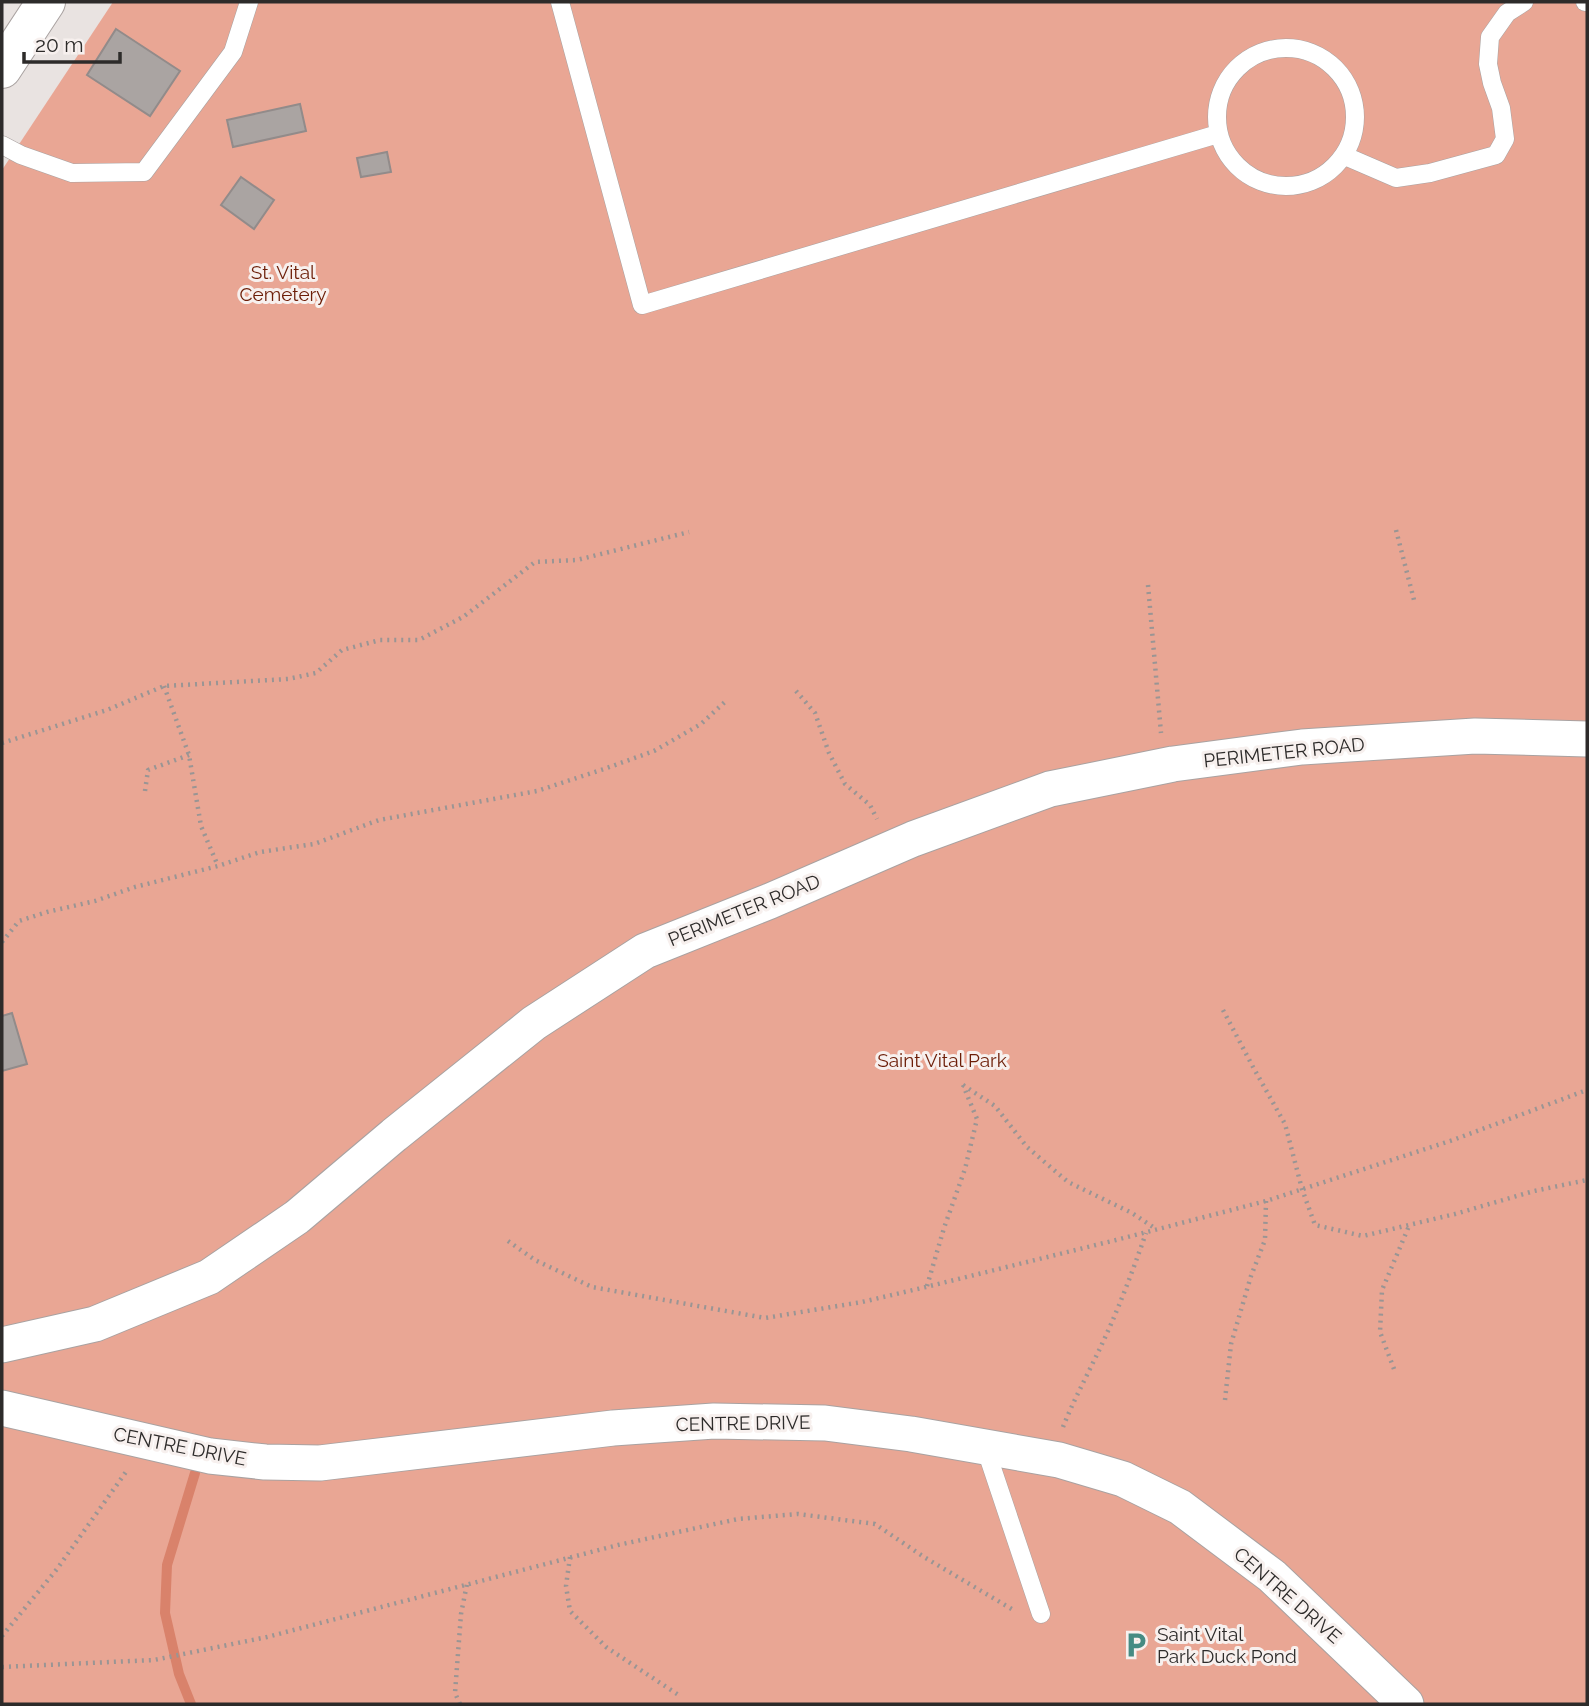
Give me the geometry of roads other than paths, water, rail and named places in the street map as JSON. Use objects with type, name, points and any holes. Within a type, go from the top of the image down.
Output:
[{"type":"street","points":[[2,69],[46,2]]},
{"type":"street","name":"PERIMETER ROAD","points":[[2,1345],[95,1324],[209,1277],[297,1217],[534,1023],[645,951],[770,901],[891,848],[1050,789],[1164,765],[1289,748],[1475,736],[1587,739]]},
{"type":"street","name":"CENTRE DRIVE","points":[[2,1408],[210,1456],[265,1462],[320,1462],[613,1428],[714,1421],[825,1423],[911,1434],[1051,1458],[1123,1479],[1180,1507],[1272,1576],[1406,1704]]},
{"type":"lane","points":[[2,145],[21,155],[72,173],[144,172],[233,52],[249,2]]},
{"type":"lane","points":[[560,2],[642,305],[1218,134]]},
{"type":"lane","points":[[1345,156],[1396,178],[1430,173],[1496,155],[1505,139],[1502,108],[1488,64],[1490,37],[1507,13],[1524,2]]},
{"type":"lane","points":[[1275,48],[1298,48],[1320,56],[1338,70],[1350,90],[1356,112],[1354,135],[1345,156],[1329,173],[1308,184],[1286,187],[1263,183],[1243,172],[1227,155],[1218,134],[1216,111],[1222,89],[1235,69],[1253,55],[1275,48]]},
{"type":"lane","points":[[985,1447],[1041,1614]]},
{"type":"waterway","points":[[191,1704],[179,1674],[165,1613],[167,1565],[195,1473]]},
{"type":"place","name":"Saint Vital Park Duck Pond","points":[[1136,1645]]},
{"type":"park label","name":"St. Vital Cemetery","points":[[283,283]]},
{"type":"park label","name":"Saint Vital Park","points":[[942,1060]]}]
